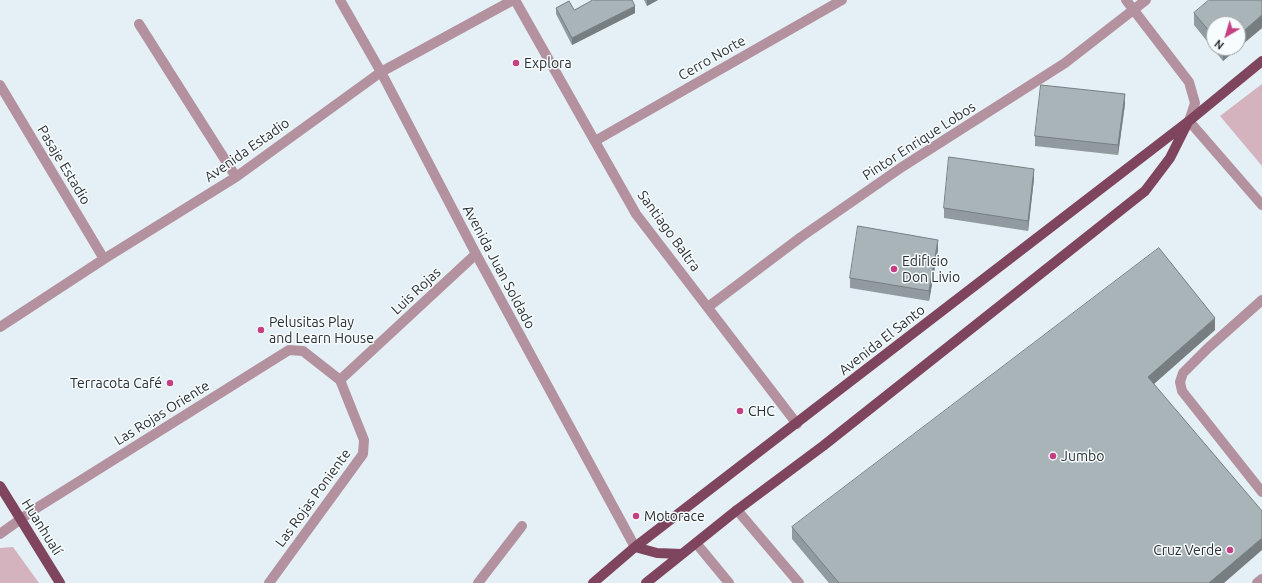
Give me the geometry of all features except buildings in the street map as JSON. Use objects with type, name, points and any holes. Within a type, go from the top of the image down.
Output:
[{"type":"main road","name":"Avenida El Santo","points":[[593,583],[635,547],[797,424],[1189,121],[1262,61]]},
{"type":"main road","name":"Avenida El Santo","points":[[646,583],[737,510],[823,446],[1145,191],[1170,158],[1189,121]]},
{"type":"main road","name":"Huanhualí","points":[[0,486],[60,583]]},
{"type":"main road","points":[[635,547],[657,553],[682,554]]},
{"type":"street","name":"Avenida Juan Soldado","points":[[340,0],[381,72],[476,254],[635,547]]},
{"type":"street","name":"Avenida Estadio","points":[[0,327],[104,259],[236,176],[381,72],[514,0]]},
{"type":"street","name":"Santiago Baltra","points":[[514,0],[636,214],[797,424]]},
{"type":"street","name":"Cerro Norte","points":[[595,141],[842,0]]},
{"type":"street","points":[[1126,0],[1189,82],[1195,103],[1189,121],[1262,205]]},
{"type":"street","name":"Pintor Enrique Lobos","points":[[708,307],[801,237],[902,167],[1065,63],[1146,0]]},
{"type":"street","points":[[139,24],[236,176]]},
{"type":"street","name":"Pasaje Estadio","points":[[0,85],[104,259]]},
{"type":"street","name":"Luis Rojas","points":[[340,380],[476,254]]},
{"type":"street","points":[[1262,300],[1208,348],[1183,373],[1180,382],[1182,391],[1262,492]]},
{"type":"street","name":"Las Rojas Oriente","points":[[0,534],[20,519],[289,350],[303,351],[340,380]]},
{"type":"street","name":"Las Rojas Poniente","points":[[269,583],[363,454],[364,440],[340,380]]},
{"type":"street","points":[[737,510],[799,583]]},
{"type":"street","points":[[478,583],[522,526]]},
{"type":"street","points":[[696,543],[729,583]]},
{"type":"street","points":[[1258,583],[1262,579]]},
{"type":"shaded area","points":[[1262,84],[1262,166],[1220,116]]},
{"type":"shaded area","points":[[13,547],[39,583],[0,583],[0,548]]},
{"type":"place","name":"Explora","points":[[516,63]]},
{"type":"place","name":"Edificio Don Livio","points":[[894,269]]},
{"type":"place","name":"Pelusitas Play and Learn House","points":[[261,330]]},
{"type":"place","name":"Terracota Café","points":[[170,383]]},
{"type":"place","name":"CHC","points":[[740,411]]},
{"type":"place","name":"Jumbo","points":[[1053,456]]},
{"type":"place","name":"Motorace","points":[[636,516]]},
{"type":"place","name":"Cruz Verde","points":[[1230,550]]}]
